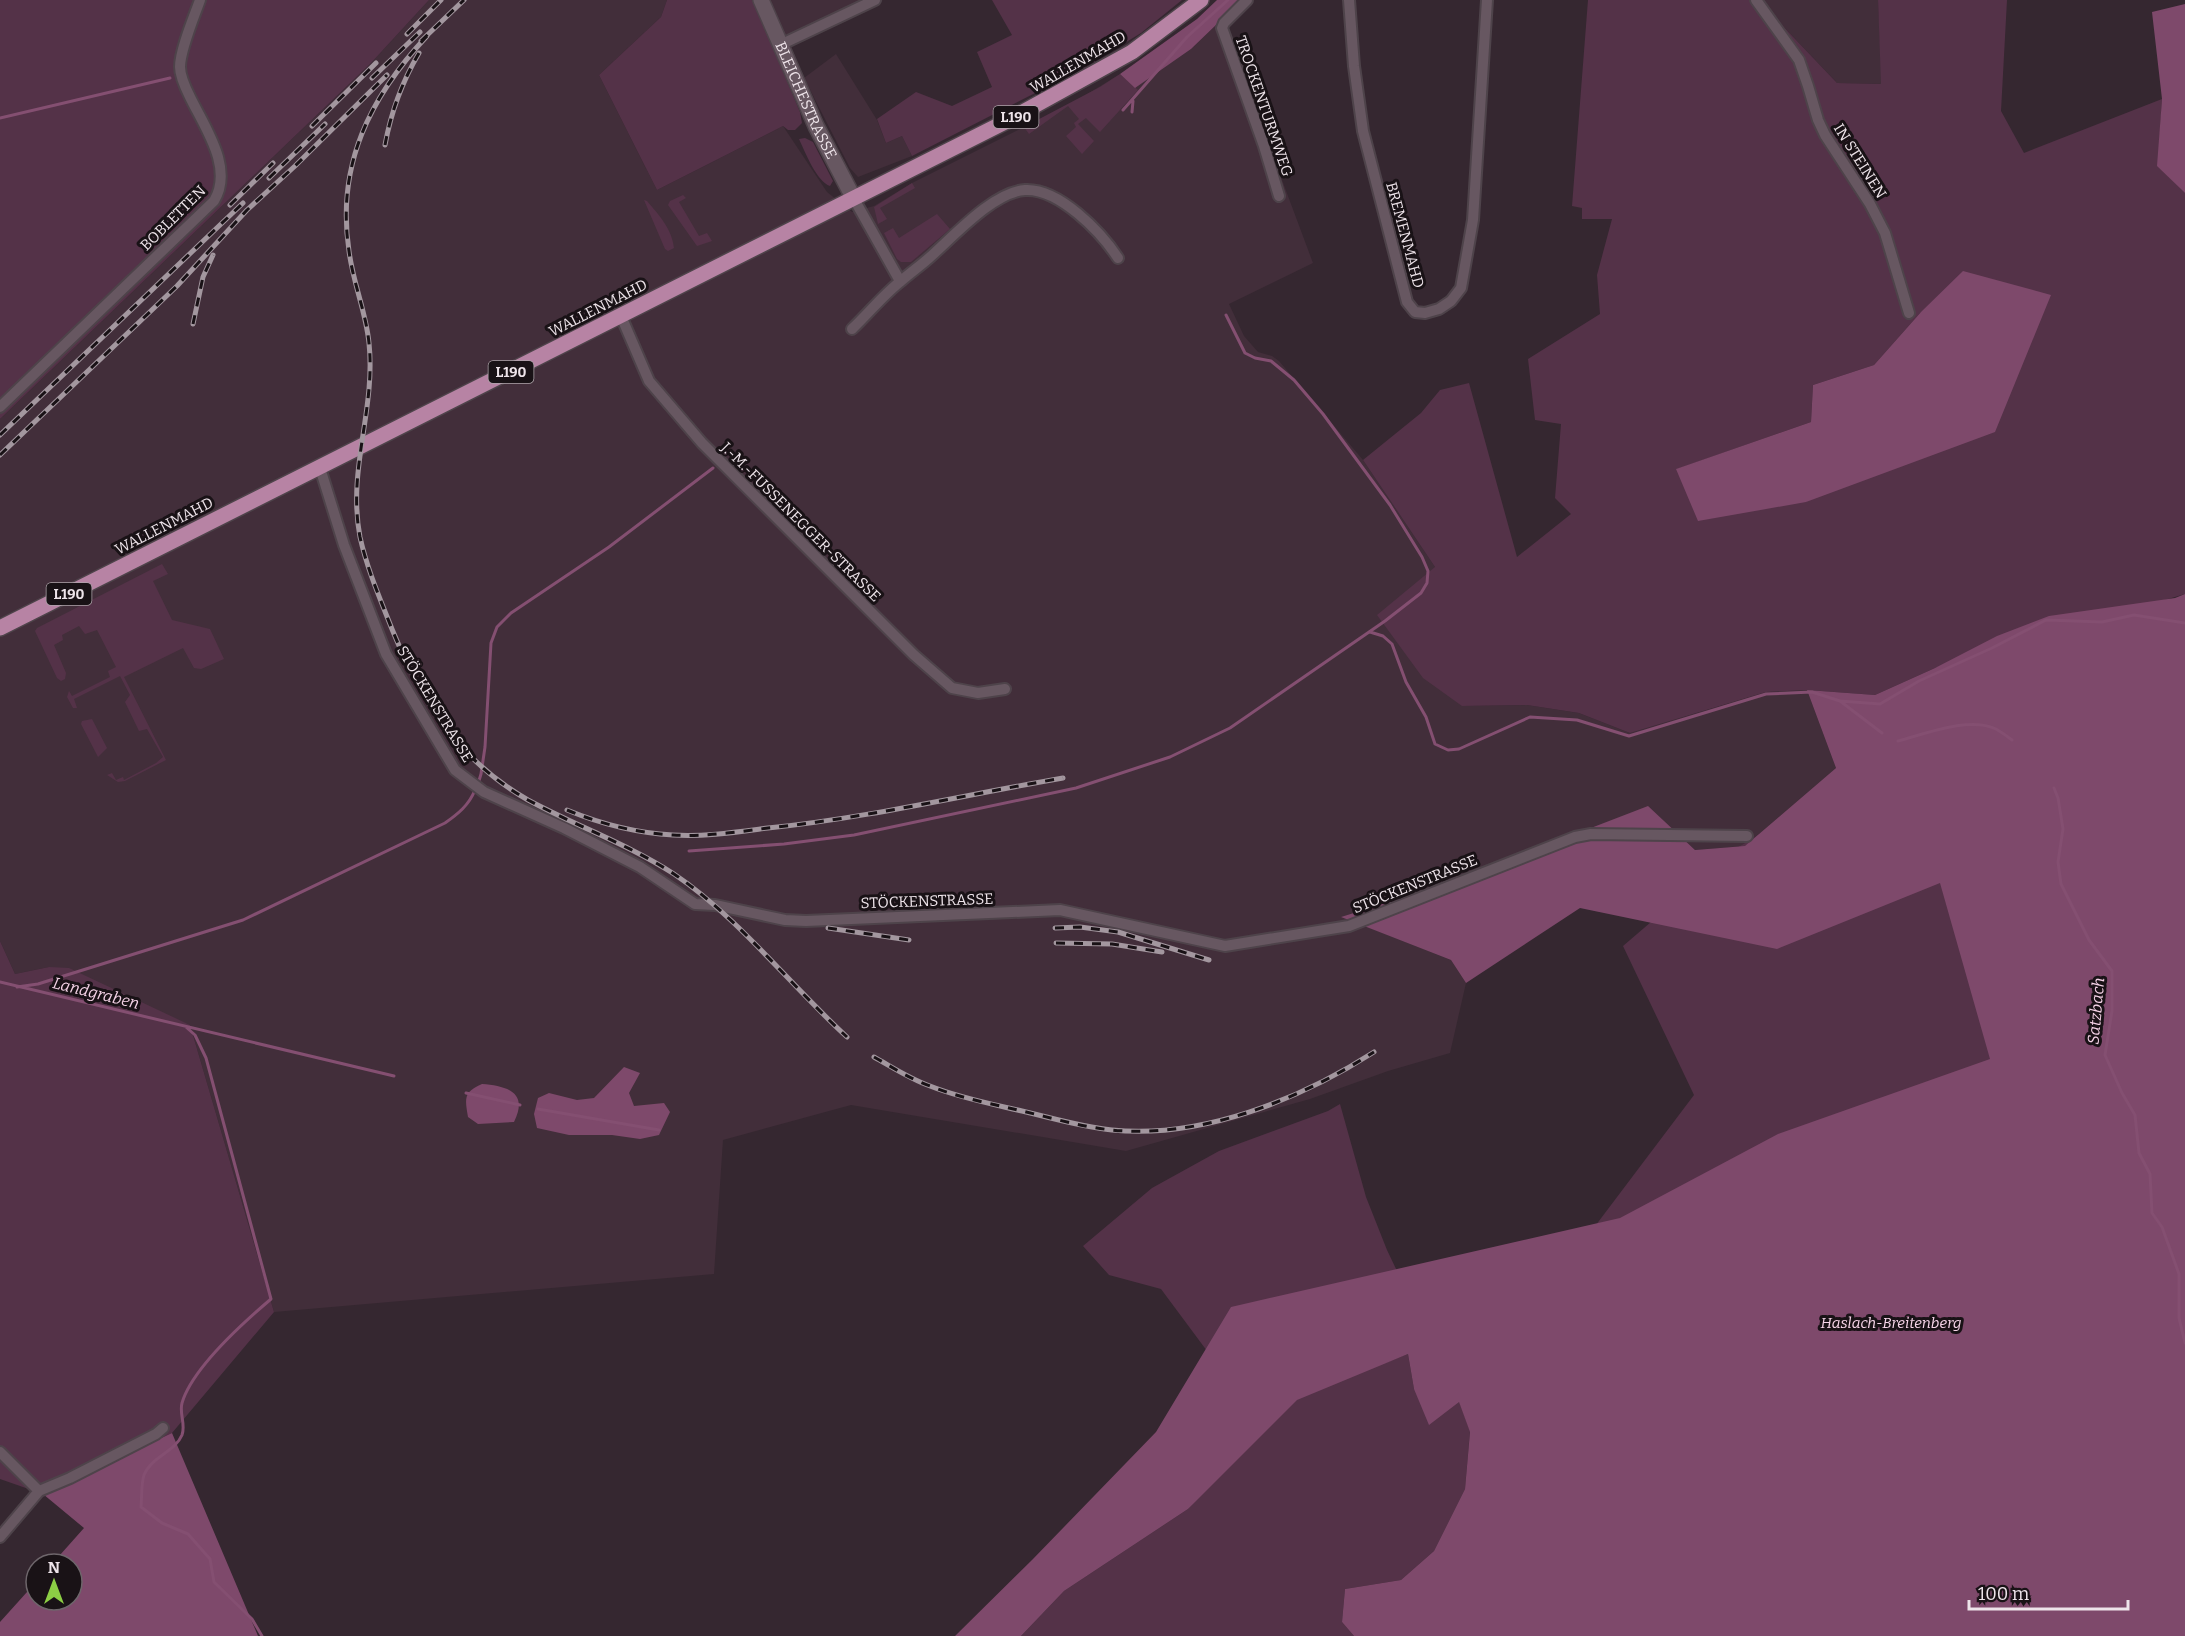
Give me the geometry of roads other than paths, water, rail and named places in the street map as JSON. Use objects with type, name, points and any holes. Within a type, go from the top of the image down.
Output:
[{"type":"main road","name":"BLEICHESTRASSE","points":[[761,0],[819,132],[854,200]]},
{"type":"main road","name":"WALLENMAHD","points":[[0,628],[1005,122],[1132,52],[1201,0]]},
{"type":"street","name":"BOBLETTEN","points":[[0,407],[214,201],[220,191],[222,174],[219,158],[185,86],[180,67],[186,40],[200,0]]},
{"type":"street","points":[[780,45],[875,0]]},
{"type":"street","name":"TROCKENTURMWEG","points":[[1247,0],[1224,22],[1222,28],[1264,146],[1279,196]]},
{"type":"street","name":"BREMENMAHD","points":[[1349,0],[1354,66],[1364,139],[1407,302],[1415,312],[1425,313],[1439,309],[1451,301],[1461,288],[1467,259],[1474,204],[1487,0]]},
{"type":"street","name":"IN STEINEN","points":[[1756,0],[1799,60],[1825,135],[1870,204],[1885,233],[1909,313]]},
{"type":"street","points":[[852,329],[900,281],[988,206],[1012,192],[1041,191],[1070,207],[1109,245],[1118,258]]},
{"type":"street","points":[[854,200],[900,281]]},
{"type":"street","name":"J.-M.-FUSSENEGGER-STRASSE","points":[[621,316],[649,381],[702,443],[914,656],[952,688],[978,693],[1005,689]]},
{"type":"street","name":"STÖCKENSTRASSE","points":[[320,468],[344,545],[386,654],[455,770],[484,792],[564,828],[640,867],[695,904],[715,905],[785,920],[806,921],[1060,910],[1226,946],[1349,926],[1575,837],[1591,834],[1747,836]]},
{"type":"street","points":[[0,1537],[39,1491],[70,1478],[156,1434],[163,1428]]},
{"type":"street","points":[[0,1452],[39,1491]]},
{"type":"waterway","points":[[1123,110],[1187,37],[1228,0]]},
{"type":"waterway","points":[[0,118],[170,78]]},
{"type":"waterway","points":[[1132,112],[1133,101]]},
{"type":"waterway","points":[[689,851],[784,844],[854,835],[1076,788],[1170,757],[1230,728],[1385,621],[1421,593],[1427,583],[1428,571],[1390,505],[1323,414],[1294,380],[1271,361],[1255,358],[1245,353],[1226,315]]},
{"type":"waterway","points":[[478,784],[485,747],[491,643],[497,627],[511,613],[609,547],[713,468]]},
{"type":"waterway","points":[[1370,632],[1383,636],[1392,644],[1406,682],[1426,717],[1435,744],[1448,750],[1459,749],[1530,717],[1577,720],[1629,736],[1766,694],[1812,692],[1840,701],[1880,704],[1919,681],[1992,648],[2046,620],[2102,622],[2134,615],[2185,623]]},
{"type":"waterway","name":"Satzbach","points":[[1840,701],[1882,733]]},
{"type":"waterway","name":"Satzbach","points":[[1898,741],[1960,725],[1973,724],[1996,729],[2012,740]]},
{"type":"waterway","name":"Satzbach","points":[[2054,788],[2063,829],[2058,862],[2061,884],[2089,940],[2112,971],[2112,1011],[2105,1055],[2135,1115],[2139,1153],[2150,1174],[2152,1213],[2162,1227],[2179,1274],[2179,1318],[2185,1343]]},
{"type":"waterway","name":"Landgraben","points":[[17,987],[38,984],[243,920],[445,823],[463,809],[475,790]]},
{"type":"waterway","name":"Landgraben","points":[[0,982],[394,1076]]},
{"type":"waterway","points":[[186,1027],[195,1035],[206,1058],[271,1299],[220,1347],[196,1376],[182,1403],[182,1435],[174,1446],[147,1469],[142,1482],[141,1507],[162,1523],[188,1534],[210,1559],[214,1582],[252,1619],[262,1636]]},
{"type":"waterway","points":[[466,1093],[520,1105]]},
{"type":"waterway","points":[[538,1109],[659,1130]]},
{"type":"railway","points":[[407,34],[441,0]]},
{"type":"railway","points":[[421,41],[464,0]]},
{"type":"railway","points":[[372,78],[420,32]]},
{"type":"railway","points":[[427,36],[389,83],[362,134],[353,161],[346,220],[353,275],[369,343],[369,392],[357,487],[360,537],[375,586],[398,643],[424,696],[458,743],[478,764],[528,800],[639,853],[697,891],[742,931],[847,1037]]},
{"type":"railway","points":[[385,145],[398,98],[419,53]]},
{"type":"railway","points":[[312,126],[376,63]]},
{"type":"railway","points":[[0,455],[177,286],[247,210],[387,75]]},
{"type":"railway","points":[[269,178],[325,124]]},
{"type":"railway","points":[[230,205],[273,163]]},
{"type":"railway","points":[[0,435],[243,203]]},
{"type":"railway","points":[[193,324],[203,277],[213,255]]},
{"type":"railway","points":[[567,810],[593,820],[632,830],[673,835],[709,835],[805,824],[1063,778]]},
{"type":"railway","points":[[1055,928],[1080,927],[1118,932],[1209,960]]},
{"type":"railway","points":[[828,928],[909,940]]},
{"type":"railway","points":[[1056,943],[1112,944],[1162,952]]},
{"type":"railway","points":[[874,1057],[915,1080],[964,1097],[1090,1127],[1146,1131],[1214,1122],[1248,1112],[1314,1086],[1374,1052]]},
{"type":"park label","name":"Haslach-Breitenberg","points":[[1891,1323]]}]
